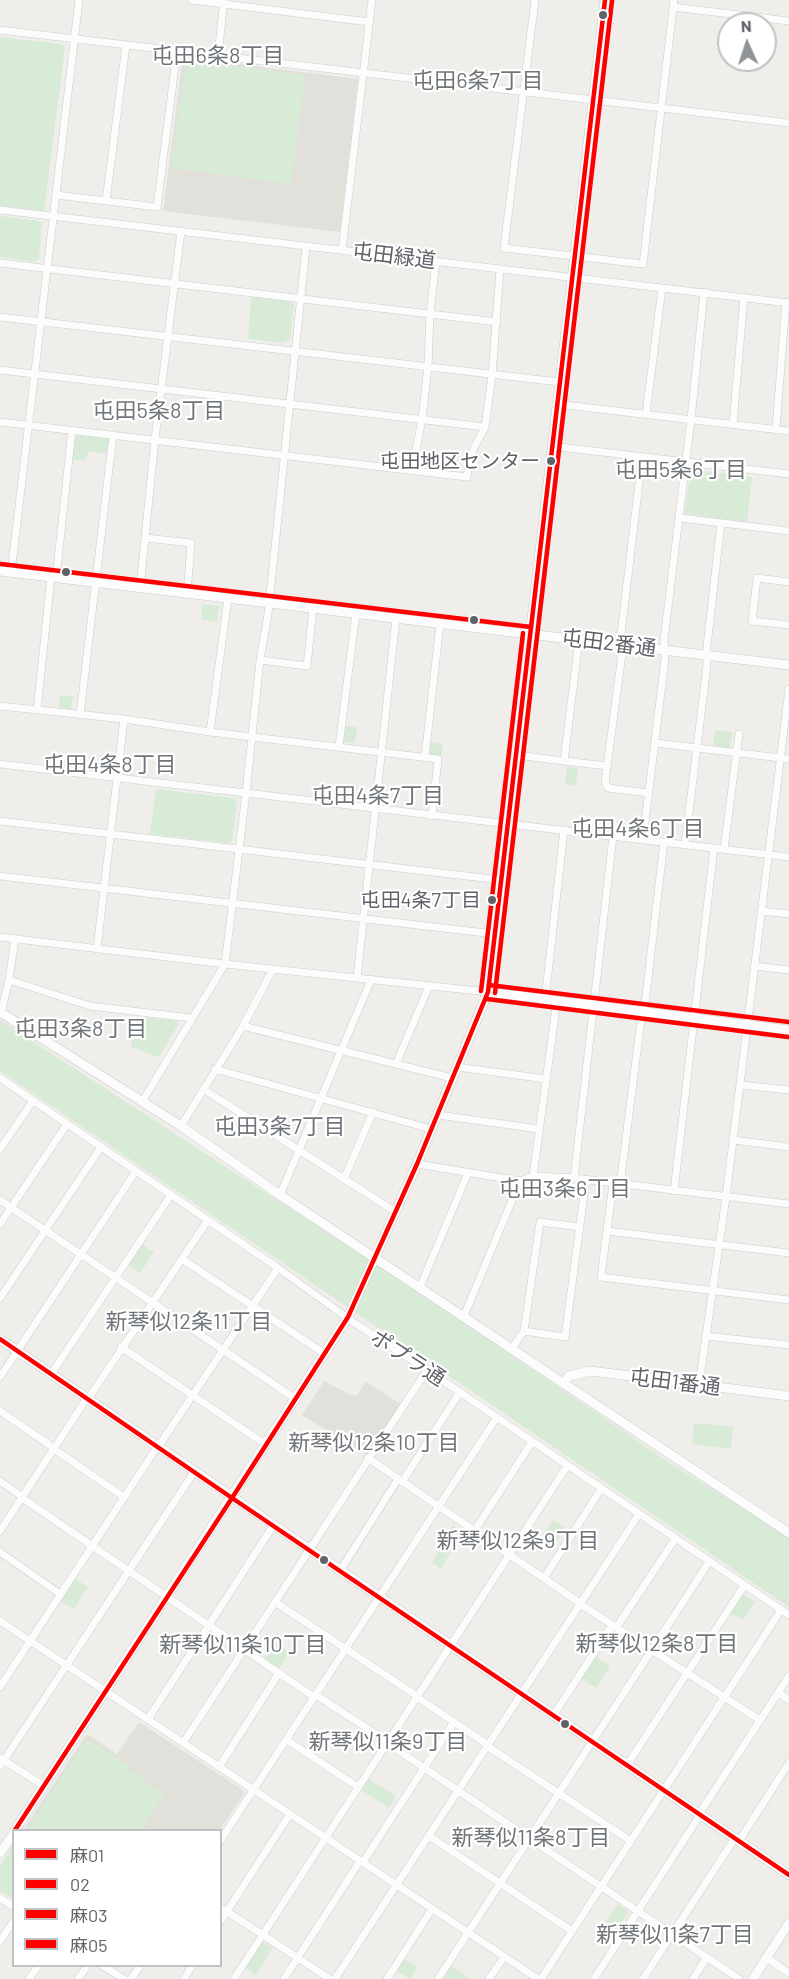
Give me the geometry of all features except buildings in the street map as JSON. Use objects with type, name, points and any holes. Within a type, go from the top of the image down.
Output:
[{"type":"street","points":[[11,573],[79,0]]},
{"type":"street","points":[[192,0],[224,2],[369,22]]},
{"type":"street","points":[[342,250],[372,0]]},
{"type":"street","points":[[535,0],[504,248],[643,264],[674,3],[789,21]]},
{"type":"street","points":[[16,1829],[348,1317],[377,1258],[488,992],[605,0]]},
{"type":"street","points":[[218,55],[224,2]]},
{"type":"street","points":[[0,30],[789,123]]},
{"type":"street","points":[[106,201],[126,45]]},
{"type":"street","points":[[56,195],[157,207],[177,51]]},
{"type":"street","name":"屯田緑道","points":[[0,210],[788,302]]},
{"type":"street","points":[[140,588],[155,440],[181,231]]},
{"type":"street","points":[[142,1102],[225,964],[253,737],[306,246]]},
{"type":"street","points":[[412,470],[422,419],[428,367],[430,313],[436,261]]},
{"type":"street","points":[[0,263],[497,322]]},
{"type":"street","points":[[0,422],[467,477],[470,456],[485,427],[492,375],[500,269]]},
{"type":"street","points":[[646,414],[662,288]]},
{"type":"street","points":[[643,839],[656,743],[664,640],[680,518],[704,292]]},
{"type":"street","points":[[733,424],[744,297]]},
{"type":"street","points":[[776,429],[788,302]]},
{"type":"street","points":[[0,316],[559,382]]},
{"type":"street","points":[[0,370],[485,427]]},
{"type":"street","points":[[556,404],[789,431]]},
{"type":"street","points":[[37,710],[72,430]]},
{"type":"street","points":[[80,715],[113,435]]},
{"type":"street","points":[[551,446],[789,474]]},
{"type":"street","points":[[642,458],[605,783],[608,788],[648,793]]},
{"type":"street","points":[[680,518],[789,531]]},
{"type":"street","points":[[685,844],[698,749],[721,523]]},
{"type":"street","points":[[146,538],[191,543],[187,594]]},
{"type":"street","name":"屯田2番通","points":[[0,572],[789,665]]},
{"type":"street","points":[[789,582],[757,578],[752,621],[789,625]]},
{"type":"street","points":[[210,732],[228,598]]},
{"type":"street","points":[[260,660],[307,666],[313,608]]},
{"type":"street","points":[[339,746],[356,613]]},
{"type":"street","points":[[357,978],[396,618]]},
{"type":"street","points":[[424,758],[440,624]]},
{"type":"street","points":[[564,761],[579,640]]},
{"type":"street","points":[[699,1385],[726,1197],[789,689]]},
{"type":"street","points":[[0,706],[124,719],[210,732],[438,759],[432,816]]},
{"type":"street","points":[[97,949],[124,719]]},
{"type":"street","points":[[724,849],[739,734]]},
{"type":"street","points":[[656,743],[789,759]]},
{"type":"street","points":[[516,755],[607,766]]},
{"type":"street","points":[[0,764],[789,857]]},
{"type":"street","points":[[0,821],[501,880]]},
{"type":"street","points":[[545,1000],[564,830]]},
{"type":"street","points":[[574,1178],[614,836]]},
{"type":"street","points":[[664,842],[645,1005],[642,1012],[601,1277],[789,1299]]},
{"type":"street","points":[[674,1191],[714,848]]},
{"type":"street","points":[[0,876],[494,934]]},
{"type":"street","points":[[761,911],[789,914]]},
{"type":"street","points":[[0,937],[488,992],[789,1030]]},
{"type":"street","points":[[15,939],[9,980],[0,1012],[181,1126],[280,1195],[565,1382],[789,1533]]},
{"type":"street","points":[[754,966],[789,970]]},
{"type":"street","points":[[181,1126],[243,1026],[273,969]]},
{"type":"street","points":[[9,980],[90,1006],[191,1018]]},
{"type":"street","points":[[280,1195],[371,980]]},
{"type":"street","points":[[396,1064],[429,986]]},
{"type":"street","points":[[533,1176],[557,1001]]},
{"type":"street","points":[[243,1026],[452,1078]]},
{"type":"street","points":[[457,1067],[546,1079]]},
{"type":"street","points":[[215,1069],[431,1129]]},
{"type":"street","name":"ポプラ通","points":[[0,1078],[789,1615]]},
{"type":"street","points":[[740,1085],[789,1090]]},
{"type":"street","points":[[203,1089],[396,1212]]},
{"type":"street","points":[[0,1149],[33,1101]]},
{"type":"street","points":[[344,1179],[373,1112]]},
{"type":"street","points":[[438,1114],[539,1129]]},
{"type":"street","points":[[0,1224],[67,1124]]},
{"type":"street","points":[[733,1140],[789,1147]]},
{"type":"street","points":[[0,1298],[101,1147]]},
{"type":"street","points":[[417,1164],[520,1181],[533,1176],[574,1178],[789,1204]]},
{"type":"street","points":[[0,1377],[136,1171]]},
{"type":"street","points":[[420,1287],[468,1173]]},
{"type":"street","points":[[524,1331],[565,1337],[586,1180]]},
{"type":"street","points":[[464,1316],[520,1181]]},
{"type":"street","points":[[51,1374],[171,1195]]},
{"type":"street","points":[[0,1200],[296,1399]]},
{"type":"street","points":[[0,1531],[208,1220]]},
{"type":"street","points":[[512,1348],[524,1331],[540,1222],[580,1227]]},
{"type":"street","points":[[607,1231],[789,1253]]},
{"type":"street","points":[[182,1258],[325,1354]]},
{"type":"street","points":[[0,1687],[92,1545],[278,1268]]},
{"type":"street","points":[[706,1336],[789,1345]]},
{"type":"street","points":[[0,1339],[789,1875]]},
{"type":"street","points":[[121,1347],[265,1444]]},
{"type":"street","points":[[183,1743],[427,1370]]},
{"type":"street","name":"屯田1番通","points":[[565,1382],[569,1376],[590,1371],[789,1396]]},
{"type":"street","points":[[340,1571],[460,1392]]},
{"type":"street","points":[[0,1411],[124,1497]]},
{"type":"street","points":[[222,1838],[496,1417]]},
{"type":"street","points":[[475,1530],[532,1442]]},
{"type":"street","points":[[368,1458],[580,1604],[760,1720]]},
{"type":"street","points":[[234,1979],[567,1466]]},
{"type":"street","points":[[44,1786],[1,1761],[67,1666],[194,1472]]},
{"type":"street","points":[[0,1481],[209,1626],[387,1742],[739,1979]]},
{"type":"street","points":[[544,1578],[601,1489]]},
{"type":"street","points":[[335,1979],[639,1514]]},
{"type":"street","points":[[148,1719],[273,1526]]},
{"type":"street","points":[[553,1716],[675,1539]]},
{"type":"street","points":[[0,1552],[60,1594]]},
{"type":"street","points":[[438,1979],[709,1562]]},
{"type":"street","points":[[627,1765],[744,1586]]},
{"type":"street","points":[[274,1602],[631,1841]]},
{"type":"street","points":[[0,1621],[539,1979],[781,1610]]},
{"type":"street","points":[[219,1767],[279,1673]]},
{"type":"street","points":[[594,1979],[789,1676]]},
{"type":"street","points":[[778,1693],[789,1700]]},
{"type":"street","points":[[284,1979],[454,1722]]},
{"type":"street","points":[[286,1740],[358,1787]]},
{"type":"street","points":[[643,1979],[789,1763]]},
{"type":"street","points":[[290,1814],[224,1910],[330,1979]]},
{"type":"street","points":[[0,1853],[12,1835]]},
{"type":"street","points":[[429,1836],[572,1931]]},
{"type":"street","points":[[387,1979],[432,1909]]},
{"type":"street","points":[[0,1941],[12,1923]]},
{"type":"street","points":[[753,1979],[789,1923]]},
{"type":"street","points":[[489,1979],[504,1957]]},
{"type":"street","points":[[693,1979],[707,1957]]},
{"type":"street","points":[[767,1958],[789,1973]]},
{"type":"street","points":[[106,1967],[124,1979]]},
{"type":"shaded area","points":[[183,57],[358,79],[340,232],[163,211]]},
{"type":"shaded area","points":[[324,1381],[353,1396],[357,1395],[366,1382],[401,1404],[368,1456],[302,1415]]},
{"type":"shaded area","points":[[139,1722],[243,1790],[243,1795],[221,1829],[24,1829],[87,1734],[117,1754]]},
{"type":"green space","points":[[0,37],[62,44],[65,48],[44,211],[0,206]]},
{"type":"green space","points":[[186,60],[305,75],[291,184],[171,168]]},
{"type":"green space","points":[[0,216],[42,223],[39,259],[34,262],[0,257]]},
{"type":"green space","points":[[251,297],[291,301],[294,305],[290,339],[284,343],[248,339]]},
{"type":"green space","points":[[77,431],[111,436],[108,454],[88,451],[86,461],[72,459]]},
{"type":"green space","points":[[693,470],[752,477],[747,522],[687,514],[685,512],[690,472]]},
{"type":"green space","points":[[202,604],[219,606],[217,622],[201,620]]},
{"type":"green space","points":[[60,695],[73,696],[71,709],[59,708]]},
{"type":"green space","points":[[344,726],[357,727],[355,743],[342,742]]},
{"type":"green space","points":[[715,730],[732,732],[730,748],[713,747]]},
{"type":"green space","points":[[428,742],[443,744],[441,756],[426,755]]},
{"type":"green space","points":[[567,767],[578,768],[576,786],[565,784]]},
{"type":"green space","points":[[156,789],[233,798],[237,803],[232,841],[229,843],[150,834]]},
{"type":"green space","points":[[136,1016],[177,1021],[178,1025],[159,1057],[131,1047]]},
{"type":"green space","points":[[0,1020],[426,1297],[670,1463],[789,1537],[789,1607],[0,1071]]},
{"type":"green space","points":[[141,1244],[154,1252],[140,1273],[127,1264]]},
{"type":"green space","points":[[694,1423],[733,1427],[731,1449],[692,1444]]},
{"type":"green space","points":[[553,1520],[565,1527],[556,1542],[544,1535]]},
{"type":"green space","points":[[453,1525],[463,1531],[441,1569],[432,1563]]},
{"type":"green space","points":[[74,1578],[88,1587],[74,1609],[59,1600]]},
{"type":"green space","points":[[742,1594],[755,1602],[743,1620],[730,1613]]},
{"type":"green space","points":[[275,1642],[290,1652],[279,1669],[264,1659]]},
{"type":"green space","points":[[595,1656],[610,1666],[596,1688],[580,1678]]},
{"type":"green space","points":[[87,1739],[130,1767],[129,1770],[165,1794],[142,1829],[28,1829]]},
{"type":"green space","points":[[368,1779],[396,1796],[389,1808],[361,1790]]},
{"type":"green space","points":[[12,1847],[12,1898],[0,1891],[0,1866]]},
{"type":"green space","points":[[618,1904],[629,1912],[613,1933],[603,1926]]},
{"type":"green space","points":[[262,1941],[273,1948],[256,1975],[245,1967]]},
{"type":"green space","points":[[403,1958],[417,1967],[410,1979],[396,1971]]},
{"type":"green space","points":[[451,1966],[471,1979],[443,1979]]},
{"type":"transit line","name":"麻01","points":[[232,1498],[348,1317],[417,1164],[488,992],[605,0]]},
{"type":"transit line","name":"02","points":[[495,993],[612,1]]},
{"type":"transit line","name":"麻03","points":[[1,564],[531,627]]},
{"type":"transit line","name":"麻03","points":[[481,991],[523,633]]},
{"type":"transit line","name":"麻03","points":[[489,985],[789,1022]]},
{"type":"transit line","name":"02","points":[[487,999],[788,1037]]},
{"type":"transit line","name":"麻05","points":[[0,1339],[232,1498]]},
{"type":"transit line","name":"麻01","points":[[232,1498],[789,1875]]},
{"type":"transit line","name":"麻05","points":[[16,1829],[232,1498]]},
{"type":"place","name":"屯田地区センター","points":[[551,461]]},
{"type":"place","name":"屯田4条7丁目","points":[[492,900]]},
{"type":"district","name":"屯田6条8丁目","points":[[218,56]]},
{"type":"district","name":"屯田6条7丁目","points":[[478,81]]},
{"type":"district","name":"屯田5条8丁目","points":[[159,411]]},
{"type":"district","name":"屯田5条6丁目","points":[[681,470]]},
{"type":"district","name":"屯田4条8丁目","points":[[110,765]]},
{"type":"district","name":"屯田4条7丁目","points":[[378,796]]},
{"type":"district","name":"屯田4条6丁目","points":[[638,829]]},
{"type":"district","name":"屯田3条8丁目","points":[[81,1029]]},
{"type":"district","name":"屯田3条7丁目","points":[[280,1127]]},
{"type":"district","name":"屯田3条6丁目","points":[[565,1189]]},
{"type":"district","name":"新琴似12条11丁目","points":[[189,1322]]},
{"type":"district","name":"新琴似12条10丁目","points":[[374,1443]]},
{"type":"district","name":"新琴似12条9丁目","points":[[518,1541]]},
{"type":"district","name":"新琴似12条8丁目","points":[[657,1644]]},
{"type":"district","name":"新琴似11条10丁目","points":[[243,1645]]},
{"type":"district","name":"新琴似11条9丁目","points":[[388,1742]]},
{"type":"district","name":"新琴似11条8丁目","points":[[531,1838]]},
{"type":"district","name":"新琴似11条7丁目","points":[[675,1935]]}]
